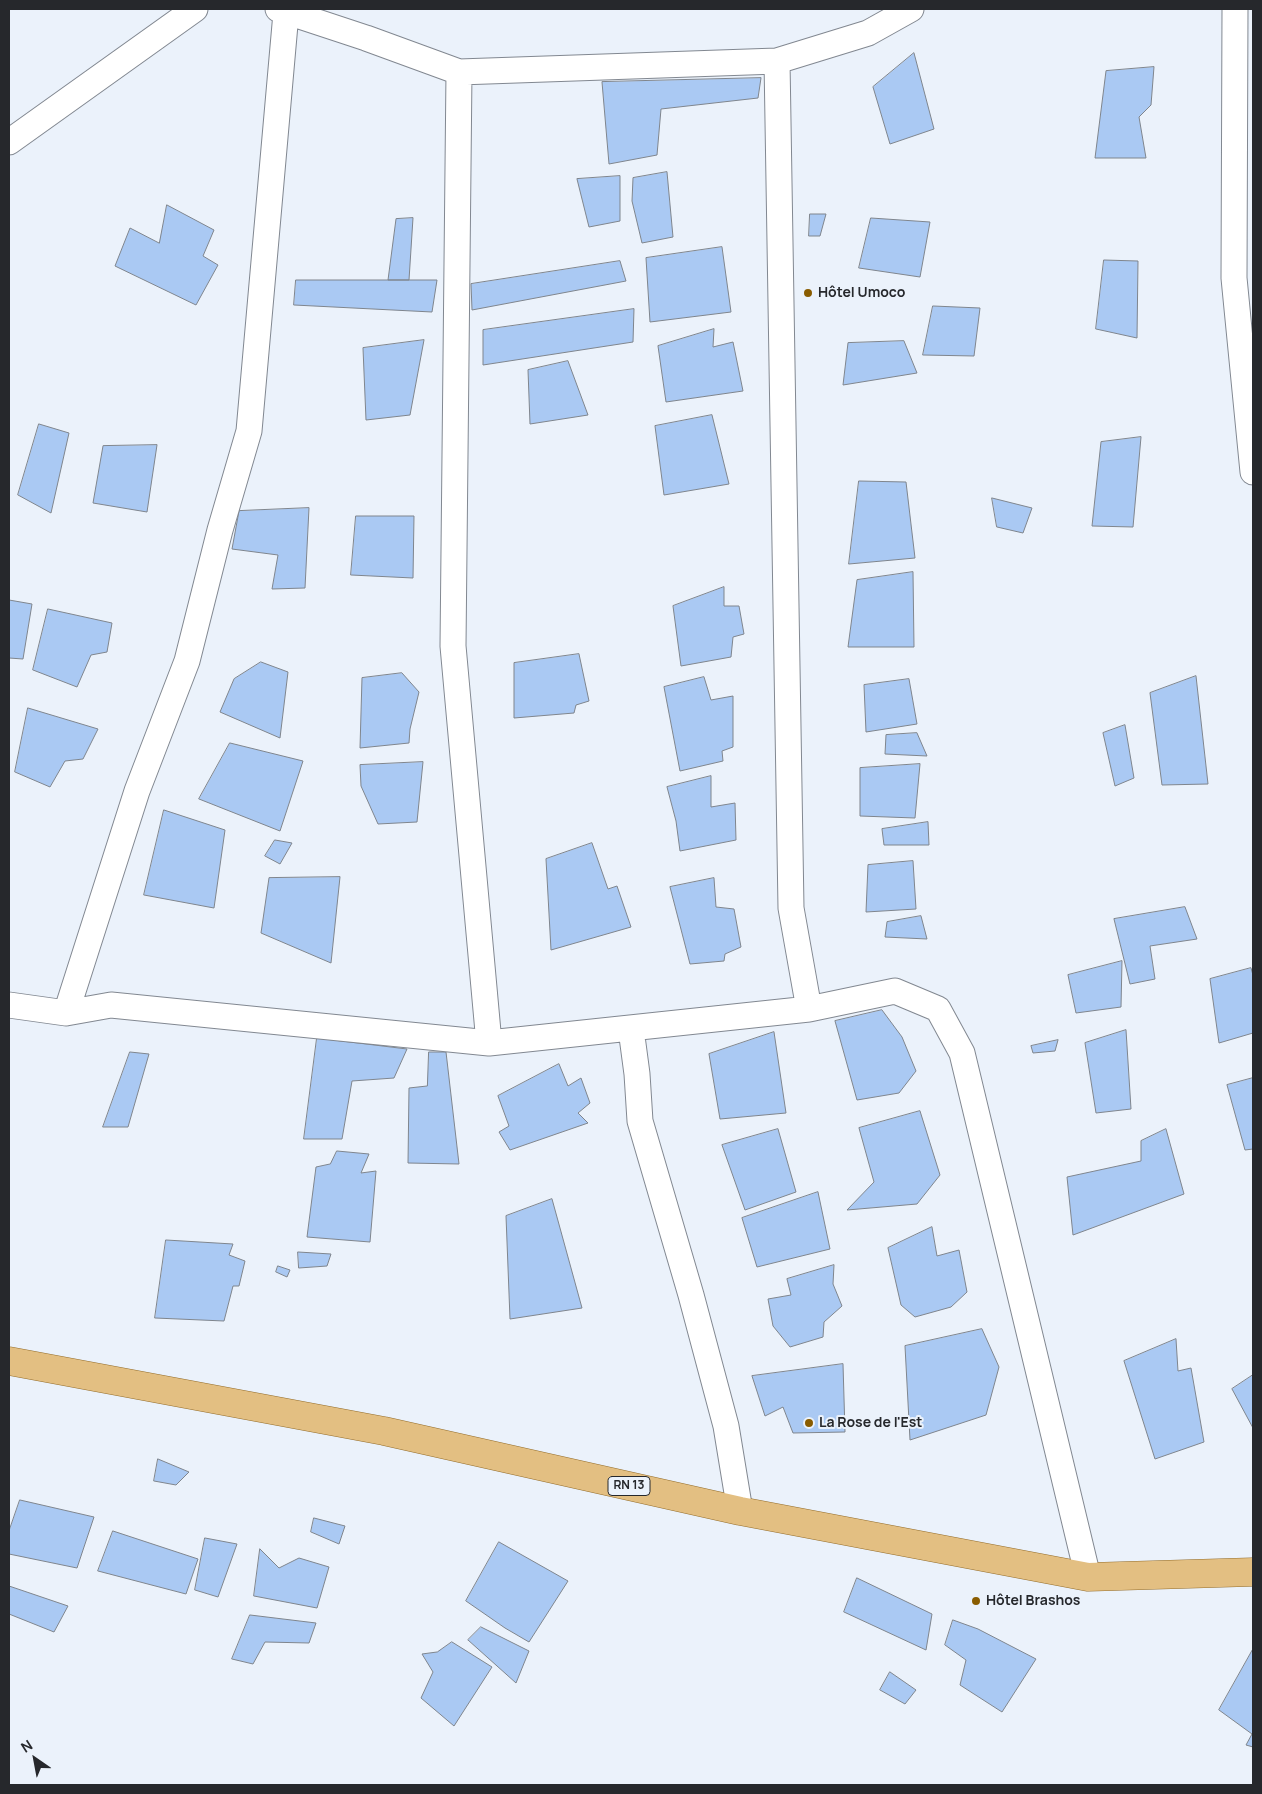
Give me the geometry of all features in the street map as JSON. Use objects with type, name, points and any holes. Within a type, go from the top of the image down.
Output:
[{"type":"main road","name":"RN 13","points":[[9,1361],[384,1431],[740,1511],[1088,1577],[1253,1572]]},
{"type":"street","points":[[9,142],[195,9]]},
{"type":"street","points":[[66,1013],[137,792],[187,661],[220,530],[249,431],[282,11],[366,38],[459,72],[777,61],[868,33],[911,9]]},
{"type":"street","points":[[1236,9],[1234,278],[1253,472]]},
{"type":"street","points":[[777,61],[791,908],[809,1009]]},
{"type":"street","points":[[459,72],[453,646],[489,1043]]},
{"type":"street","points":[[9,1006],[66,1013],[111,1005],[489,1043],[809,1009],[895,991],[938,1009],[962,1053],[1088,1577]]},
{"type":"street","points":[[631,1028],[637,1074],[640,1121],[691,1295],[726,1426],[740,1511]]},
{"type":"building","points":[[914,53],[934,129],[890,144],[873,87]]},
{"type":"building","points":[[1154,67],[1151,105],[1139,117],[1146,158],[1095,158],[1106,71]]},
{"type":"building","points":[[761,78],[758,98],[661,109],[657,155],[609,164],[602,82]]},
{"type":"building","points":[[667,172],[673,237],[642,243],[632,201],[633,178]]},
{"type":"building","points":[[620,176],[620,221],[589,227],[577,179]]},
{"type":"building","points":[[167,205],[214,230],[203,256],[218,265],[196,305],[115,266],[130,228],[159,243]]},
{"type":"building","points":[[810,214],[826,214],[820,236],[809,236]]},
{"type":"building","points":[[413,218],[409,280],[388,280],[396,219]]},
{"type":"building","points":[[871,218],[930,222],[920,277],[859,268]]},
{"type":"building","points":[[722,247],[731,312],[650,322],[646,258]]},
{"type":"building","points":[[1104,260],[1138,261],[1137,338],[1096,329]]},
{"type":"building","points":[[620,261],[626,281],[472,310],[471,284]]},
{"type":"building","points":[[296,280],[437,280],[432,312],[294,305]]},
{"type":"building","points":[[933,306],[980,308],[974,356],[923,355]]},
{"type":"building","points":[[634,309],[633,342],[483,365],[483,330]]},
{"type":"building","points":[[714,329],[713,347],[733,342],[743,391],[666,402],[658,346]]},
{"type":"building","points":[[424,340],[410,415],[366,420],[363,348]]},
{"type":"building","points":[[904,341],[917,373],[843,385],[848,343]]},
{"type":"building","points":[[568,361],[588,415],[530,424],[528,370]]},
{"type":"building","points":[[712,415],[729,484],[664,495],[655,426]]},
{"type":"building","points":[[39,424],[69,433],[51,513],[18,495]]},
{"type":"building","points":[[1141,437],[1133,527],[1092,526],[1101,442]]},
{"type":"building","points":[[157,445],[147,512],[93,503],[103,446]]},
{"type":"building","points":[[859,481],[906,482],[915,558],[849,564]]},
{"type":"building","points":[[992,498],[1032,508],[1023,533],[997,527]]},
{"type":"building","points":[[309,508],[305,588],[272,589],[278,555],[232,549],[239,511]]},
{"type":"building","points":[[356,516],[414,516],[413,578],[351,575]]},
{"type":"building","points":[[913,572],[914,647],[848,647],[857,580]]},
{"type":"building","points":[[724,587],[724,606],[739,606],[744,634],[733,637],[731,657],[681,666],[673,606]]},
{"type":"building","points":[[9,600],[32,604],[23,659],[9,658]]},
{"type":"building","points":[[48,609],[112,623],[107,652],[91,655],[77,687],[33,670]]},
{"type":"building","points":[[579,654],[589,701],[576,705],[574,713],[514,718],[514,663]]},
{"type":"building","points":[[261,662],[288,672],[280,738],[220,712],[234,679]]},
{"type":"building","points":[[402,673],[419,692],[410,729],[409,743],[360,748],[362,678]]},
{"type":"building","points":[[1196,676],[1208,784],[1162,785],[1150,693]]},
{"type":"building","points":[[704,677],[711,700],[733,696],[733,747],[722,751],[723,761],[680,771],[664,687]]},
{"type":"building","points":[[909,679],[917,724],[866,732],[864,685]]},
{"type":"building","points":[[28,708],[98,729],[83,759],[65,761],[50,787],[15,772]]},
{"type":"building","points":[[1125,725],[1134,778],[1115,786],[1103,733]]},
{"type":"building","points":[[917,733],[927,756],[885,754],[886,735]]},
{"type":"building","points":[[230,743],[303,761],[280,831],[199,799]]},
{"type":"building","points":[[423,762],[417,822],[378,824],[361,786],[360,765]]},
{"type":"building","points":[[920,764],[915,818],[860,816],[860,768]]},
{"type":"building","points":[[711,776],[711,807],[735,803],[736,840],[680,851],[676,821],[667,787]]},
{"type":"building","points":[[164,810],[225,830],[214,908],[144,895]]},
{"type":"building","points":[[928,822],[929,845],[884,845],[882,829]]},
{"type":"building","points":[[275,840],[292,843],[280,864],[265,856]]},
{"type":"building","points":[[592,843],[608,889],[617,886],[631,927],[551,950],[546,859]]},
{"type":"building","points":[[913,861],[916,909],[866,912],[868,865]]},
{"type":"building","points":[[340,877],[331,963],[261,933],[269,878]]},
{"type":"building","points":[[714,878],[716,907],[734,909],[741,947],[725,954],[724,961],[690,964],[670,887]]},
{"type":"building","points":[[1185,907],[1197,939],[1150,946],[1155,979],[1130,984],[1114,919]]},
{"type":"building","points":[[921,916],[927,939],[885,937],[887,922]]},
{"type":"building","points":[[1122,961],[1121,1007],[1076,1013],[1068,975]]},
{"type":"building","points":[[1251,968],[1253,975],[1253,1033],[1219,1043],[1210,979]]},
{"type":"building","points":[[882,1010],[902,1037],[916,1071],[899,1093],[857,1100],[835,1021]]},
{"type":"building","points":[[1126,1030],[1131,1109],[1096,1113],[1085,1043]]},
{"type":"building","points":[[774,1032],[786,1113],[720,1119],[709,1054]]},
{"type":"building","points":[[317,1038],[407,1049],[394,1078],[352,1081],[342,1139],[304,1139]]},
{"type":"building","points":[[1058,1040],[1055,1051],[1033,1053],[1031,1046]]},
{"type":"building","points":[[130,1052],[149,1054],[128,1127],[103,1127]]},
{"type":"building","points":[[429,1052],[446,1052],[459,1164],[408,1163],[409,1088],[427,1086]]},
{"type":"building","points":[[559,1064],[568,1086],[581,1078],[590,1103],[578,1113],[588,1123],[510,1150],[499,1132],[509,1126],[498,1096]]},
{"type":"building","points":[[1253,1078],[1253,1149],[1245,1150],[1227,1085]]},
{"type":"building","points":[[920,1111],[940,1175],[917,1204],[847,1210],[874,1182],[859,1128]]},
{"type":"building","points":[[778,1129],[796,1192],[745,1210],[722,1145]]},
{"type":"building","points":[[1166,1129],[1184,1194],[1073,1235],[1067,1177],[1141,1161],[1141,1141]]},
{"type":"building","points":[[337,1151],[369,1154],[361,1173],[376,1171],[370,1242],[307,1237],[316,1167],[330,1164]]},
{"type":"building","points":[[818,1192],[830,1249],[757,1267],[742,1218]]},
{"type":"building","points":[[552,1199],[582,1308],[510,1319],[506,1216]]},
{"type":"building","points":[[932,1227],[937,1256],[959,1250],[967,1292],[951,1307],[915,1317],[901,1305],[888,1248]]},
{"type":"building","points":[[166,1240],[233,1244],[229,1255],[245,1261],[239,1286],[233,1286],[224,1321],[155,1318]]},
{"type":"building","points":[[298,1252],[331,1254],[327,1266],[299,1268]]},
{"type":"building","points":[[834,1265],[833,1284],[842,1306],[824,1322],[823,1337],[790,1347],[773,1326],[768,1299],[791,1295],[787,1279]]},
{"type":"building","points":[[278,1266],[290,1270],[287,1277],[276,1272]]},
{"type":"building","points":[[982,1329],[999,1367],[986,1415],[910,1440],[905,1346]]},
{"type":"building","points":[[1176,1339],[1178,1371],[1191,1368],[1204,1442],[1155,1459],[1124,1361]]},
{"type":"building","points":[[843,1364],[845,1432],[793,1433],[783,1407],[765,1416],[752,1376]]},
{"type":"building","points":[[1253,1375],[1253,1428],[1232,1389]]},
{"type":"building","points":[[158,1459],[189,1472],[176,1485],[154,1481]]},
{"type":"building","points":[[20,1500],[94,1517],[77,1568],[9,1554],[9,1531]]},
{"type":"building","points":[[314,1518],[345,1526],[339,1544],[311,1532]]},
{"type":"building","points":[[113,1531],[198,1559],[186,1594],[98,1571]]},
{"type":"building","points":[[205,1538],[237,1544],[218,1597],[195,1590]]},
{"type":"building","points":[[499,1542],[568,1581],[529,1642],[466,1601]]},
{"type":"building","points":[[260,1549],[279,1568],[299,1558],[329,1567],[317,1608],[254,1596]]},
{"type":"building","points":[[857,1578],[932,1614],[926,1650],[844,1612]]},
{"type":"building","points":[[9,1586],[68,1606],[54,1632],[9,1614]]},
{"type":"building","points":[[250,1615],[316,1623],[309,1643],[265,1642],[253,1664],[232,1659]]},
{"type":"building","points":[[953,1620],[978,1629],[1036,1659],[1002,1712],[960,1685],[966,1660],[945,1645]]},
{"type":"building","points":[[481,1627],[529,1651],[516,1683],[468,1640]]},
{"type":"building","points":[[452,1642],[492,1667],[454,1726],[421,1698],[433,1672],[422,1654],[437,1652]]},
{"type":"building","points":[[1253,1649],[1253,1747],[1246,1745],[1252,1734],[1219,1710]]},
{"type":"building","points":[[890,1672],[916,1690],[905,1704],[880,1690]]},
{"type":"place","name":"Hôtel Umoco","points":[[808,293]]},
{"type":"place","name":"La Rose de l'Est","points":[[809,1423]]},
{"type":"place","name":"Hôtel Brashos","points":[[976,1601]]}]
